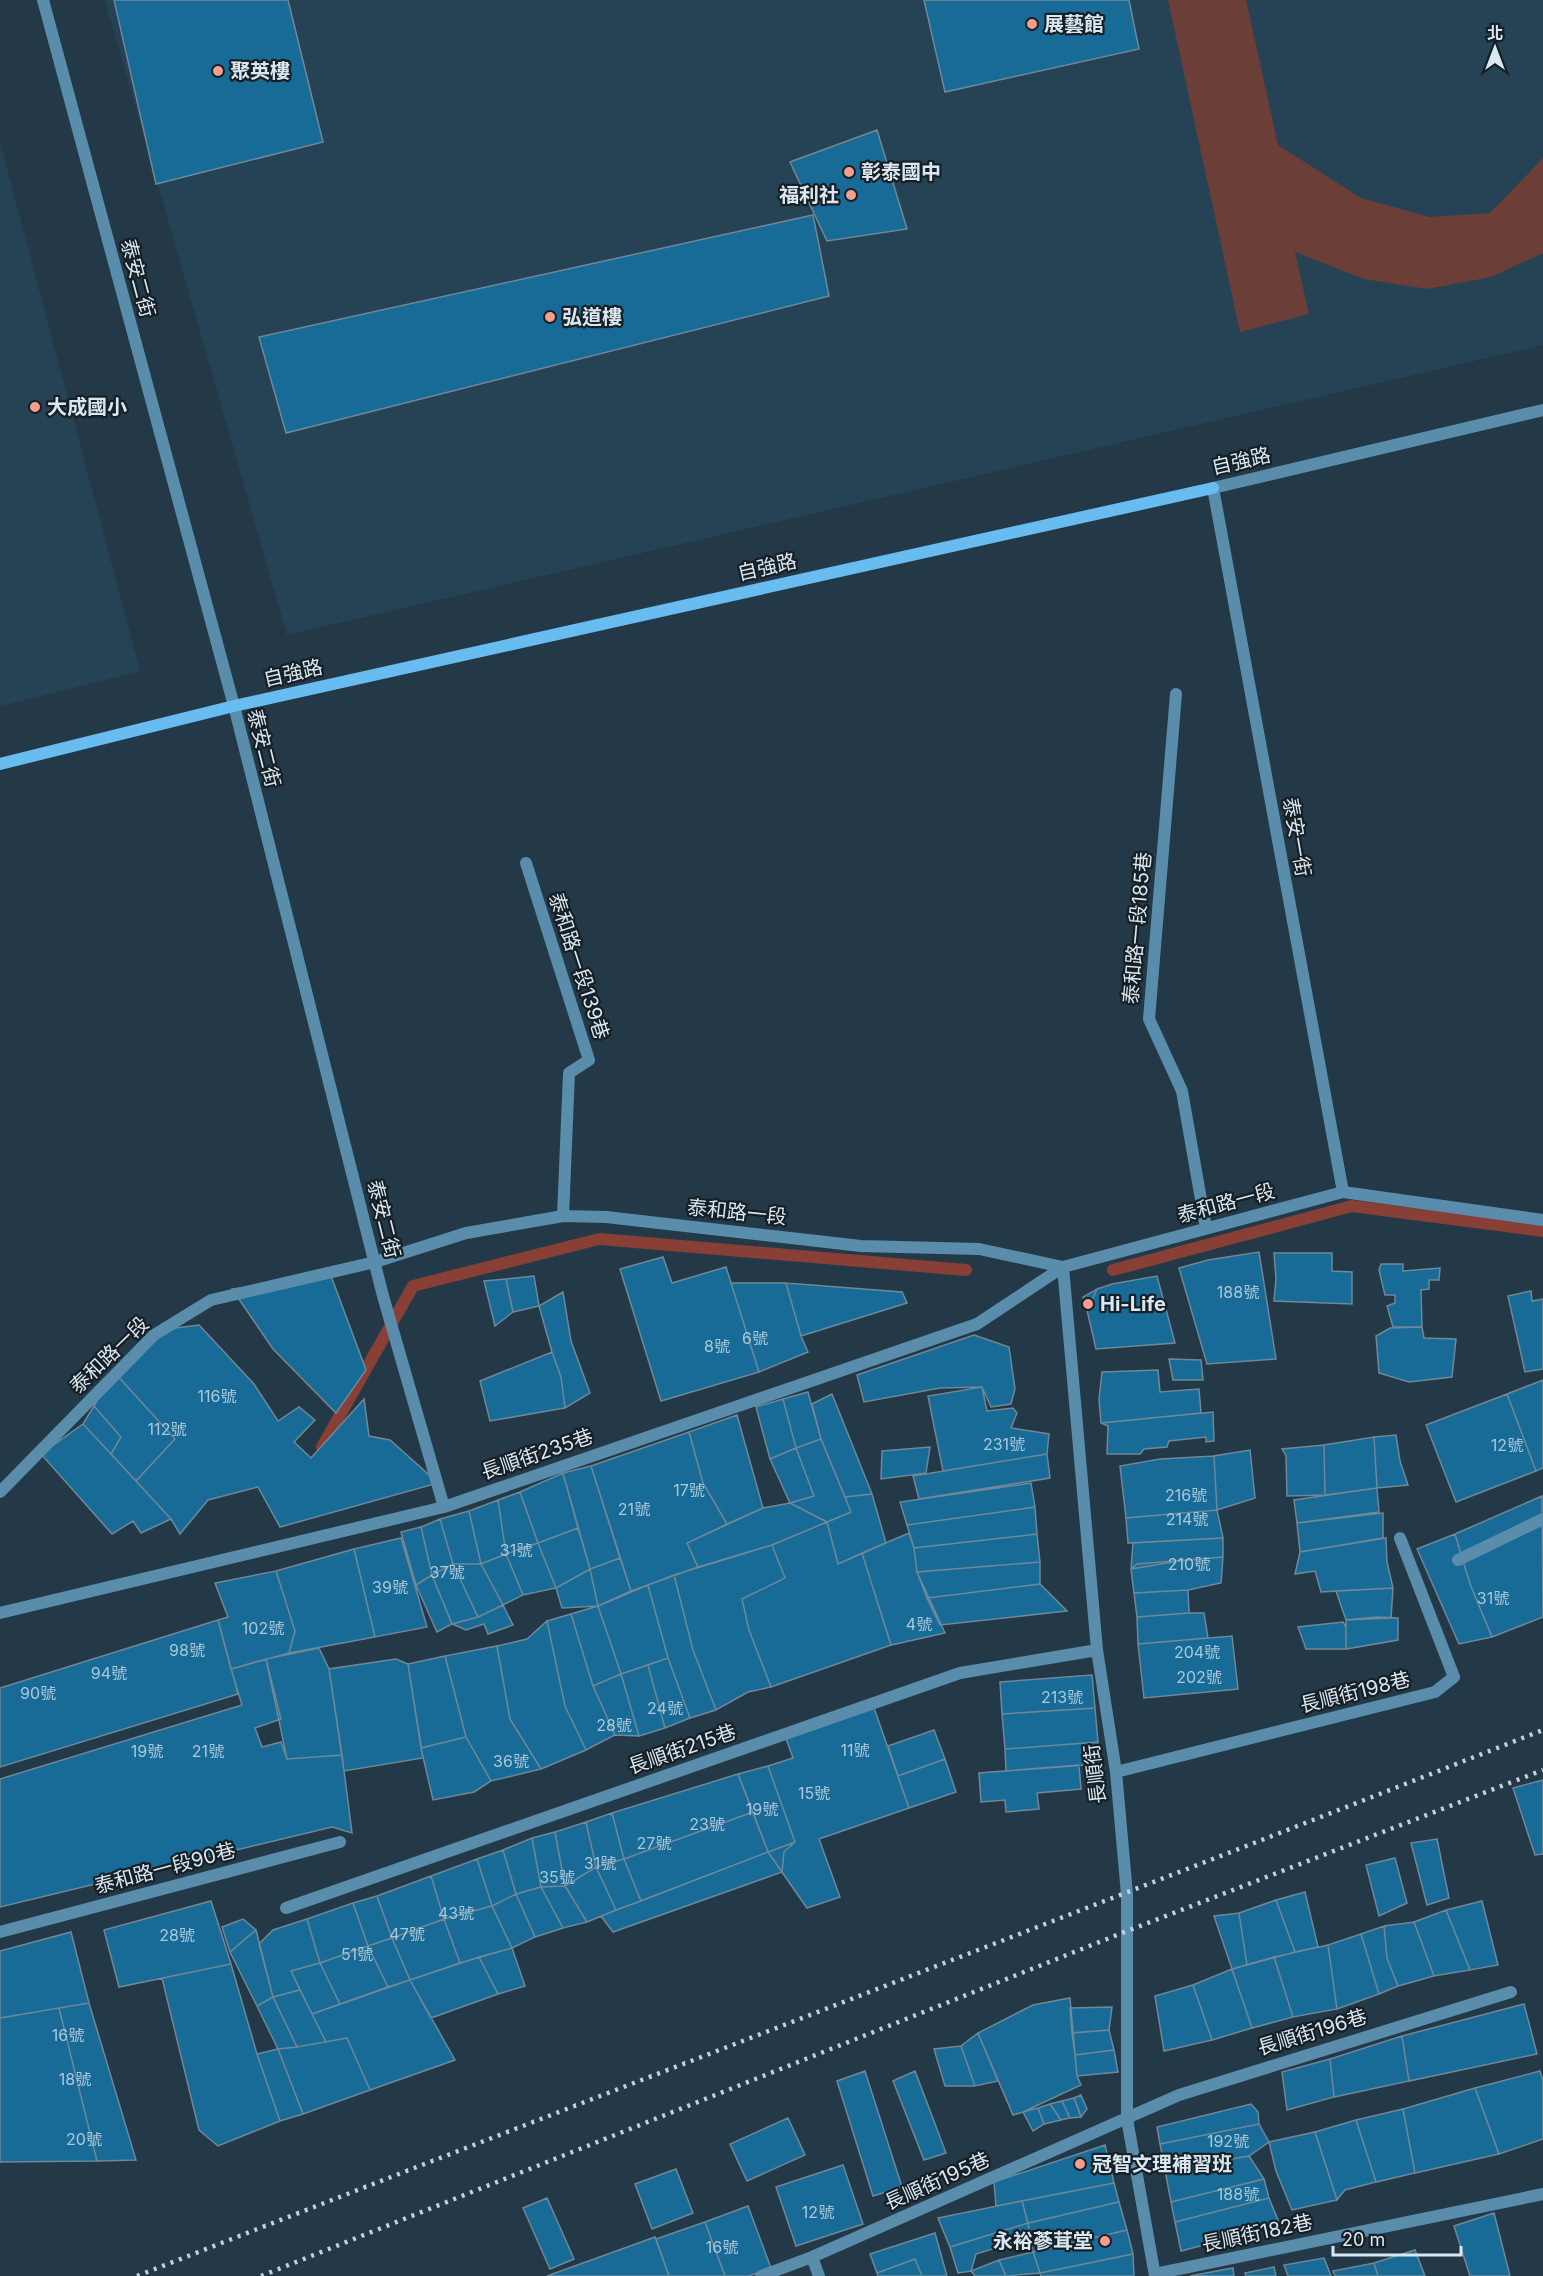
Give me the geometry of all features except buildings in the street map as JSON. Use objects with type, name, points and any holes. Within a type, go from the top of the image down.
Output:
[{"type":"street","name":"泰安二街","points":[[43,0],[234,706],[393,1334],[444,1507]]},
{"type":"street","name":"自強路","points":[[0,764],[234,706],[1213,488],[1543,410]]},
{"type":"street","name":"泰安一街","points":[[1213,488],[1342,1192]]},
{"type":"street","name":"泰和路一段185巷","points":[[1176,694],[1149,1019],[1182,1091],[1206,1228]]},
{"type":"street","name":"泰和路一段139巷","points":[[526,863],[589,1060],[569,1073],[563,1216]]},
{"type":"street","name":"泰和路一段","points":[[0,1492],[154,1335],[211,1300],[375,1262],[466,1233],[563,1216],[606,1217],[861,1246],[979,1249],[1063,1267],[1342,1192],[1543,1220]]},
{"type":"street","name":"長順街235巷","points":[[0,1613],[444,1507],[977,1324],[1063,1267]]},
{"type":"street","name":"長順街","points":[[1063,1267],[1097,1650],[1116,1772],[1127,1894],[1127,2119],[1155,2275]]},
{"type":"street","points":[[1458,1560],[1543,1519]]},
{"type":"street","name":"長順街198巷","points":[[1116,1772],[1435,1692],[1454,1677],[1400,1538]]},
{"type":"street","name":"長順街215巷","points":[[286,1908],[960,1672],[1097,1650]]},
{"type":"street","name":"泰和路一段90巷","points":[[0,1932],[340,1842]]},
{"type":"street","name":"長順街196巷","points":[[1127,2119],[1179,2095],[1511,1992]]},
{"type":"street","name":"長順街195巷","points":[[761,2276],[812,2257],[1127,2119]]},
{"type":"street","name":"長順街182巷","points":[[1155,2275],[1543,2194]]},
{"type":"street","points":[[812,2257],[819,2276]]},
{"type":"shaded area","name":"彰泰國中","points":[[105,0],[1543,0],[1543,345],[287,635]]},
{"type":"shaded area","points":[[1168,0],[1246,0],[1278,145],[1361,198],[1430,217],[1490,213],[1543,158],[1543,253],[1491,277],[1427,289],[1364,279],[1295,252],[1309,314],[1240,332]]},
{"type":"shaded area","name":"大成國小","points":[[0,142],[140,671],[0,706]]},
{"type":"waterway","points":[[1113,1270],[1352,1206],[1543,1231]]},
{"type":"waterway","points":[[322,1447],[413,1286],[599,1239],[966,1270]]},
{"type":"railway","points":[[137,2276],[1543,1730]]},
{"type":"railway","points":[[261,2276],[1127,1931],[1543,1770]]},
{"type":"place","name":"展藝館","points":[[1032,24]]},
{"type":"place","name":"聚英樓","points":[[218,71]]},
{"type":"place","name":"彰泰國中","points":[[849,172]]},
{"type":"place","name":"福利社","points":[[851,195]]},
{"type":"place","name":"弘道樓","points":[[550,317]]},
{"type":"place","name":"大成國小","points":[[35,407]]},
{"type":"place","name":"Hi-Life","points":[[1088,1304]]},
{"type":"place","name":"冠智文理補習班","points":[[1080,2164]]},
{"type":"place","name":"永裕蔘茸堂","points":[[1105,2241]]}]
